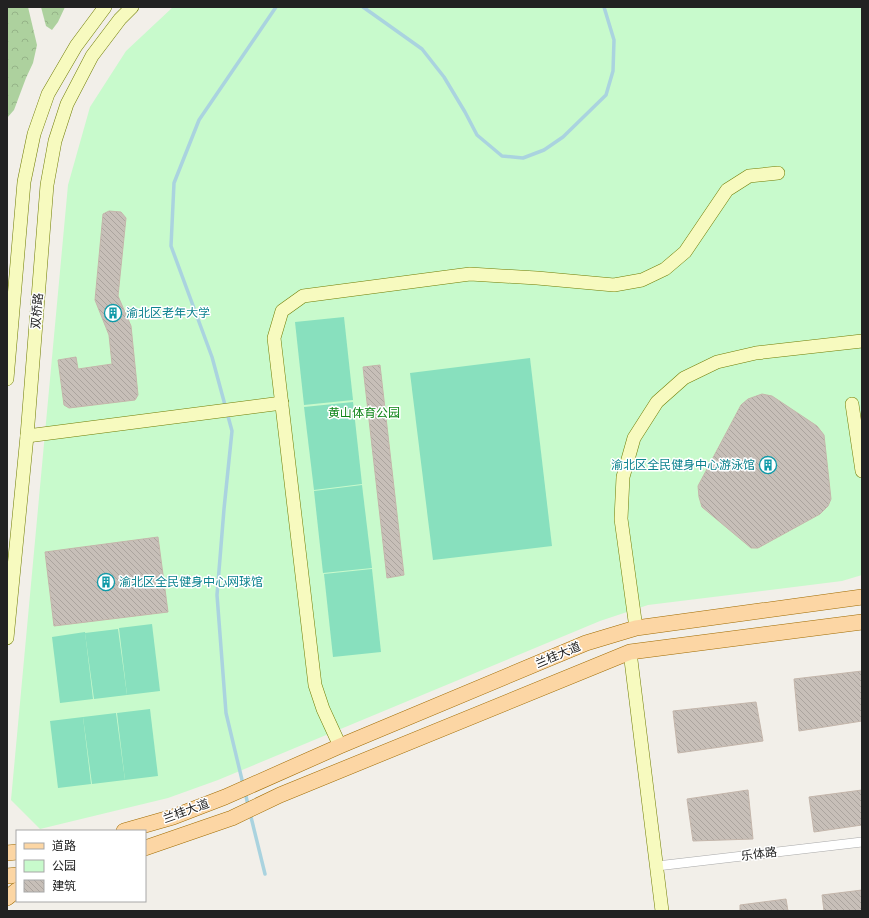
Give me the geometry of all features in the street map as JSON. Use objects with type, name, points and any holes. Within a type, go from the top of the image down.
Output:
[{"type":"main road","name":"兰桂大道","points":[[128,830],[173,817],[225,797],[340,746],[586,643],[636,628],[862,597]]},
{"type":"main road","name":"兰桂大道","points":[[146,848],[232,818],[280,796],[630,652],[862,622]]},
{"type":"main road","points":[[7,898],[16,891]]},
{"type":"street","name":"双桥路","points":[[7,379],[24,182],[34,134],[48,94],[76,46],[105,7]]},
{"type":"street","name":"双桥路","points":[[7,638],[27,436],[47,185],[55,141],[67,104],[92,56],[120,18],[132,7]]},
{"type":"street","points":[[340,746],[323,709],[315,685],[274,338],[282,311],[303,296],[470,274],[614,285],[642,280],[666,269],[685,252],[727,190],[749,176],[778,173]]},
{"type":"street","points":[[636,628],[620,520],[623,477],[634,438],[657,402],[684,378],[717,362],[756,353],[862,341]]},
{"type":"street","points":[[27,436],[282,402]]},
{"type":"street","points":[[852,404],[862,471]]},
{"type":"street","points":[[630,652],[662,911]]},
{"type":"street","name":"乐体路","points":[[656,866],[862,842]]},
{"type":"green space","points":[[7,7],[28,7],[37,45],[33,63],[14,110],[7,118]]},
{"type":"green space","points":[[41,7],[65,7],[58,22],[52,30],[46,26]]},
{"type":"green space","name":"黄山体育公园","points":[[173,7],[862,7],[862,575],[842,581],[648,605],[600,621],[218,780],[168,798],[40,829],[11,800],[68,185],[90,107],[126,51]]},
{"type":"green space","points":[[344,317],[353,400],[304,405],[295,322]]},
{"type":"green space","points":[[530,358],[552,546],[433,560],[410,373]]},
{"type":"green space","points":[[353,402],[362,484],[314,490],[304,407]]},
{"type":"green space","points":[[362,485],[372,568],[323,573],[314,491]]},
{"type":"green space","points":[[372,569],[381,652],[333,657],[324,574]]},
{"type":"green space","points":[[152,624],[160,691],[127,695],[119,628]]},
{"type":"green space","points":[[118,629],[127,695],[94,699],[85,633]]},
{"type":"green space","points":[[85,632],[93,699],[60,703],[52,637]]},
{"type":"green space","points":[[150,709],[158,776],[125,780],[117,713]]},
{"type":"green space","points":[[116,713],[125,780],[92,784],[83,717]]},
{"type":"green space","points":[[83,717],[91,784],[58,788],[50,721]]},
{"type":"building","name":"渝北区老年大学","points":[[109,211],[121,212],[126,218],[118,296],[131,326],[138,395],[135,400],[69,408],[64,405],[58,360],[76,357],[78,369],[112,364],[109,335],[95,300],[103,214]]},
{"type":"building","points":[[380,365],[404,575],[387,578],[363,367]]},
{"type":"building","name":"渝北区全民健身中心游泳馆","points":[[762,394],[772,396],[817,426],[824,435],[831,499],[828,506],[820,514],[758,548],[751,548],[702,507],[698,486],[741,405],[748,399]]},
{"type":"building","name":"渝北区全民健身中心网球馆","points":[[158,537],[168,612],[54,626],[45,552]]},
{"type":"building","points":[[862,671],[862,721],[799,731],[794,679]]},
{"type":"building","points":[[756,702],[763,741],[678,753],[673,711]]},
{"type":"building","points":[[748,790],[753,839],[693,841],[687,799]]},
{"type":"building","points":[[862,790],[862,825],[814,832],[809,797]]},
{"type":"building","points":[[862,890],[862,911],[824,911],[822,895]]},
{"type":"building","points":[[786,899],[788,911],[740,911],[740,905]]},
{"type":"waterway","points":[[243,784],[226,713],[217,595],[232,431],[212,357],[171,246],[174,183],[199,120],[276,7]]},
{"type":"waterway","points":[[363,7],[422,49],[444,77],[477,135],[502,156],[523,158],[544,150],[563,137],[606,95],[613,71],[614,40],[604,7]]},
{"type":"waterway","points":[[245,792],[248,805]]},
{"type":"waterway","points":[[250,813],[265,874]]},
{"type":"place","name":"渝北区老年大学","points":[[113,313]]},
{"type":"place","name":"渝北区全民健身中心游泳馆","points":[[768,465]]},
{"type":"place","name":"渝北区全民健身中心网球馆","points":[[106,582]]}]
